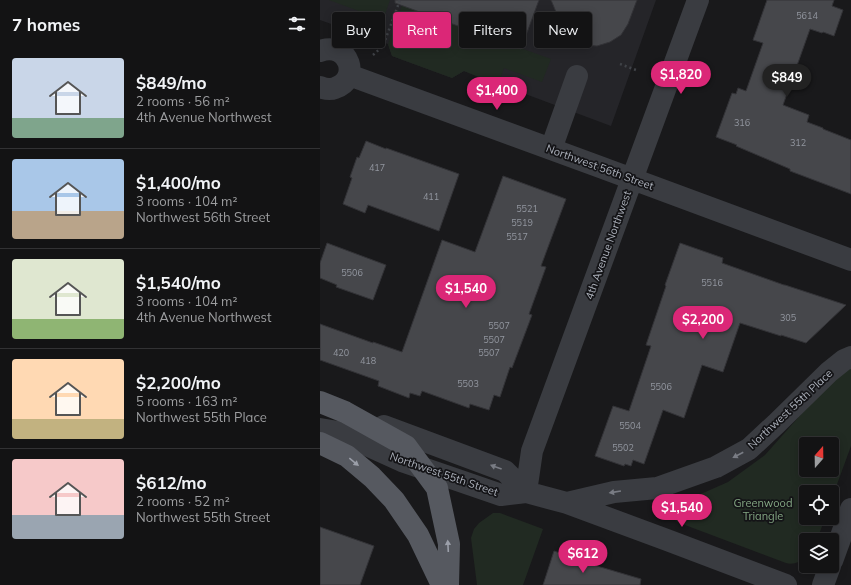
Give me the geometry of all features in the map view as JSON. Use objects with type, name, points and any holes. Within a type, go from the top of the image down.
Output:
[{"type":"main road","points":[[320,402],[345,412],[406,446],[437,488],[449,544],[448,585]]},
{"type":"main road","points":[[320,443],[347,456],[372,477],[394,500],[418,535],[442,585]]},
{"type":"street","name":"4th Avenue Northwest","points":[[526,492],[532,451],[698,0]]},
{"type":"street","points":[[320,51],[333,49],[340,52],[345,56],[350,70],[345,82],[339,86],[333,89],[321,89]]},
{"type":"street","name":"Northwest 56th Street","points":[[349,75],[851,260]]},
{"type":"street","points":[[551,149],[577,76]]},
{"type":"street","name":"Northwest 55th Place","points":[[567,504],[614,492],[657,488],[716,467],[749,449],[829,372],[844,360],[851,357]]},
{"type":"street","name":"Northwest 55th Street","points":[[345,412],[505,470],[526,492]]},
{"type":"street","name":"Northwest 55th Street","points":[[320,429],[338,432],[402,461],[501,495],[526,492],[567,504],[786,585]]},
{"type":"street","points":[[839,542],[851,509]]},
{"type":"street","points":[[823,585],[827,573]]},
{"type":"path","points":[[373,55],[383,46],[400,0]]},
{"type":"path","points":[[620,64],[636,70]]},
{"type":"shaded area","points":[[320,0],[656,0],[611,126],[464,71],[452,78],[392,56],[388,44],[385,43],[385,12],[332,12],[332,24],[320,20]]},
{"type":"green space","points":[[329,0],[390,0],[385,14],[385,12],[361,12]]},
{"type":"green space","points":[[402,5],[421,12],[399,12]]},
{"type":"green space","points":[[451,23],[459,26],[459,48],[521,48],[551,59],[542,82],[504,68],[498,85],[464,71],[452,78],[392,56],[388,44],[393,30],[393,48],[451,48]]},
{"type":"green space","name":"Greenwood Triangle","points":[[851,364],[851,446],[837,485],[799,485],[799,525],[822,525],[820,533],[799,533],[799,562],[796,563],[786,563],[677,522],[672,517],[673,510],[676,505],[728,482],[765,455],[843,367]]},
{"type":"green space","points":[[493,513],[500,513],[543,529],[523,585],[477,585],[471,538],[474,529],[479,523]]},
{"type":"building","points":[[395,0],[539,0],[526,35],[526,12],[459,12],[459,26],[451,23],[451,12],[420,12],[395,3]]},
{"type":"building","points":[[551,0],[637,0],[628,24],[621,35],[610,42],[597,46],[592,46],[592,12],[556,12]]},
{"type":"building","points":[[767,0],[834,0],[832,6],[843,10],[834,36],[810,29],[783,105],[809,115],[807,122],[851,140],[851,194],[790,171],[790,169],[716,137],[732,93],[736,94],[738,88],[746,91],[763,43],[753,40]]},
{"type":"building","points":[[366,141],[459,174],[439,231],[368,205],[365,213],[343,204],[352,178],[350,177],[357,157],[359,158]]},
{"type":"building","points":[[503,176],[566,199],[541,266],[546,267],[529,314],[532,315],[512,368],[510,367],[500,397],[494,395],[489,410],[470,404],[469,408],[422,391],[420,396],[410,393],[409,398],[378,386],[379,381],[320,360],[320,324],[402,352],[442,240],[475,252]]},
{"type":"building","points":[[327,243],[386,265],[373,300],[336,287],[337,285],[320,278],[320,263]]},
{"type":"building","points":[[680,243],[723,258],[722,263],[846,305],[806,343],[740,323],[723,372],[702,365],[684,418],[663,410],[644,464],[633,460],[631,466],[625,464],[624,466],[595,456],[613,406],[629,411],[651,346],[646,345]]},
{"type":"building","points":[[320,527],[374,546],[360,585],[320,585]]},
{"type":"building","points":[[554,551],[581,560],[580,561],[641,579],[640,585],[543,585]]}]
